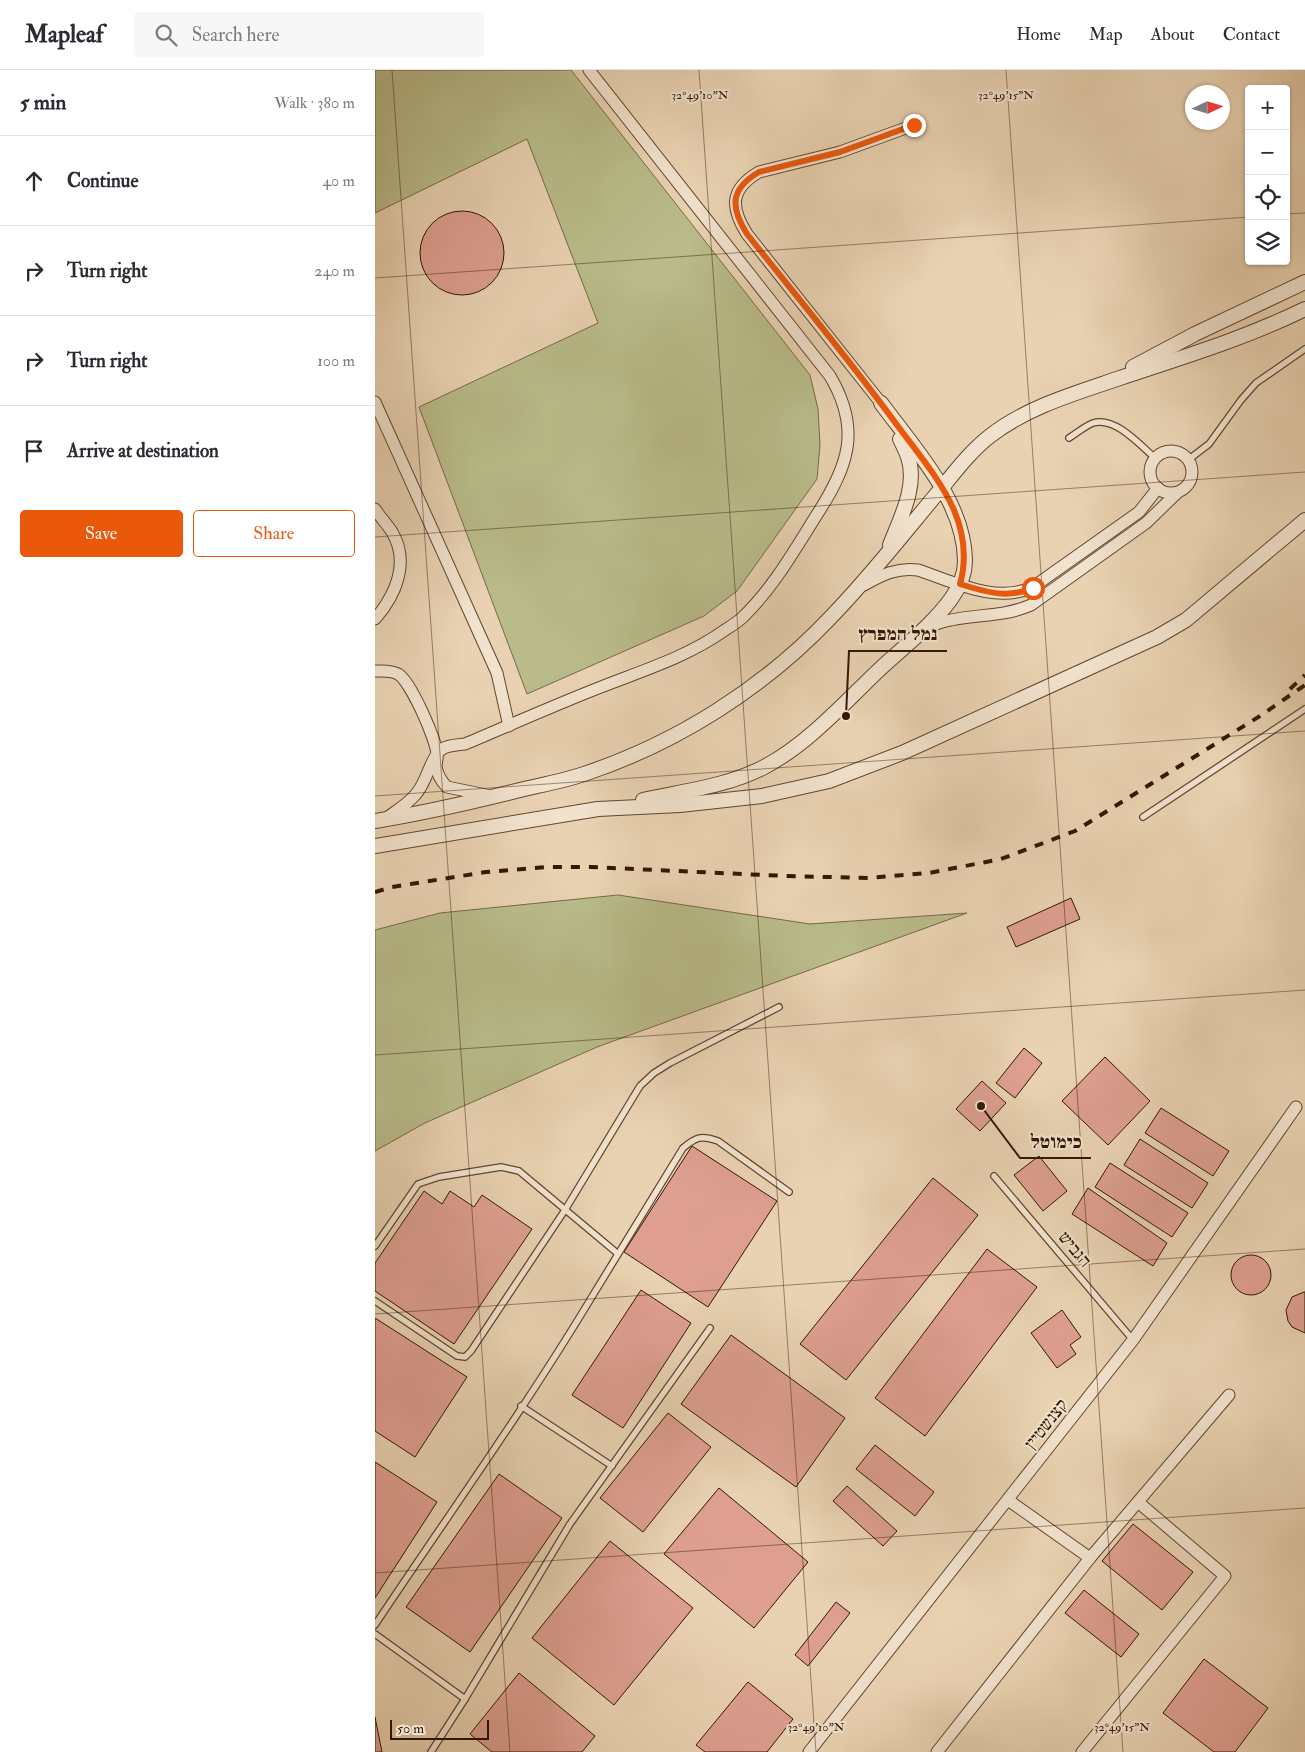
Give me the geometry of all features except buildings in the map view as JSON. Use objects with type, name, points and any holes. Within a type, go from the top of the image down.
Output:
[{"type":"street","points":[[379,820],[407,804],[417,794],[437,754],[443,748],[465,744],[600,687],[665,664],[712,640],[742,618],[773,582],[824,504],[845,462],[848,430],[846,414],[830,376],[589,70]]},
{"type":"street","points":[[375,846],[598,809],[727,782],[766,766],[799,744],[924,628],[952,598],[960,584],[965,561],[963,538],[954,510],[942,488],[881,403],[747,234],[736,214],[735,201],[737,190],[748,178],[759,172],[840,152],[914,125]]},
{"type":"street","points":[[1096,386],[1195,334],[1305,282]]},
{"type":"street","points":[[379,820],[459,805],[583,774],[645,750],[688,728],[719,710],[786,660],[831,618],[971,453],[990,436],[1030,412],[1096,386],[1243,337],[1305,309]]},
{"type":"street","points":[[375,402],[497,673],[509,726]]},
{"type":"street","points":[[881,403],[909,459],[911,474],[908,495],[887,554]]},
{"type":"street","points":[[924,628],[951,620],[1000,615],[1031,605],[1146,523],[1177,492],[1187,486],[1191,480],[1191,466],[1188,460],[1179,452],[1166,452],[1152,464],[1151,477],[1158,488],[1170,493],[1177,492]]},
{"type":"street","points":[[856,589],[892,570],[908,569],[982,591],[1009,594],[1033,588],[1139,512],[1158,488]]},
{"type":"street","points":[[375,509],[393,533],[398,546],[401,566],[397,584],[386,606],[375,619]]},
{"type":"street","points":[[598,809],[681,805],[763,796],[829,781],[902,754],[1157,637],[1186,620],[1305,520]]},
{"type":"street","points":[[375,671],[387,670],[400,675],[413,694],[424,716],[437,754],[436,766],[438,775],[447,787],[493,797]]},
{"type":"street","name":"קצנשטיין","points":[[809,1752],[1133,1340],[1296,1107]]},
{"type":"street","points":[[937,1752],[1090,1558],[1229,1395]]},
{"type":"street","points":[[1009,1500],[1090,1558]]},
{"type":"street","points":[[1083,1752],[1225,1576],[1138,1502]]},
{"type":"lane","points":[[1188,460],[1209,444],[1241,400],[1256,383],[1305,349]]},
{"type":"lane","points":[[1069,438],[1091,424],[1102,421],[1114,424],[1156,459]]},
{"type":"lane","points":[[1143,817],[1305,710]]},
{"type":"lane","points":[[375,1301],[457,1356],[465,1356],[471,1351],[565,1210],[640,1086],[654,1073],[670,1063],[779,1007]]},
{"type":"lane","points":[[375,1625],[590,1300],[683,1148],[695,1138],[707,1137],[718,1141],[789,1192]]},
{"type":"lane","points":[[375,1246],[418,1184],[439,1177],[501,1167],[519,1171],[617,1253]]},
{"type":"lane","name":"הגביש","points":[[995,1176],[1133,1340]]},
{"type":"lane","points":[[431,1752],[571,1524],[710,1328]]},
{"type":"lane","points":[[521,1406],[612,1466]]},
{"type":"lane","points":[[375,1634],[465,1699]]},
{"type":"green space","points":[[375,70],[571,70],[810,375],[818,409],[820,445],[817,479],[737,591],[704,616],[527,694],[419,407],[598,323],[527,139],[375,213]]},
{"type":"green space","points":[[618,895],[810,924],[967,913],[597,1047],[425,1123],[375,1151],[375,930],[440,913]]},
{"type":"railway","points":[[1290,689],[1305,675]]},
{"type":"railway","points":[[375,892],[392,887],[486,872],[548,867],[868,878],[929,873],[1001,859],[1075,831],[1260,716],[1305,685]]},
{"type":"place","name":"נמל המפרץ","points":[[846,716]]},
{"type":"place","name":"כימוטל","points":[[981,1106]]},
{"type":"route","points":[[914,125],[840,152],[759,172],[748,178],[737,190],[735,201],[736,214],[747,234],[881,403],[942,488],[954,510],[963,538],[965,561],[960,584],[982,591],[1009,594],[1033,588]]}]
